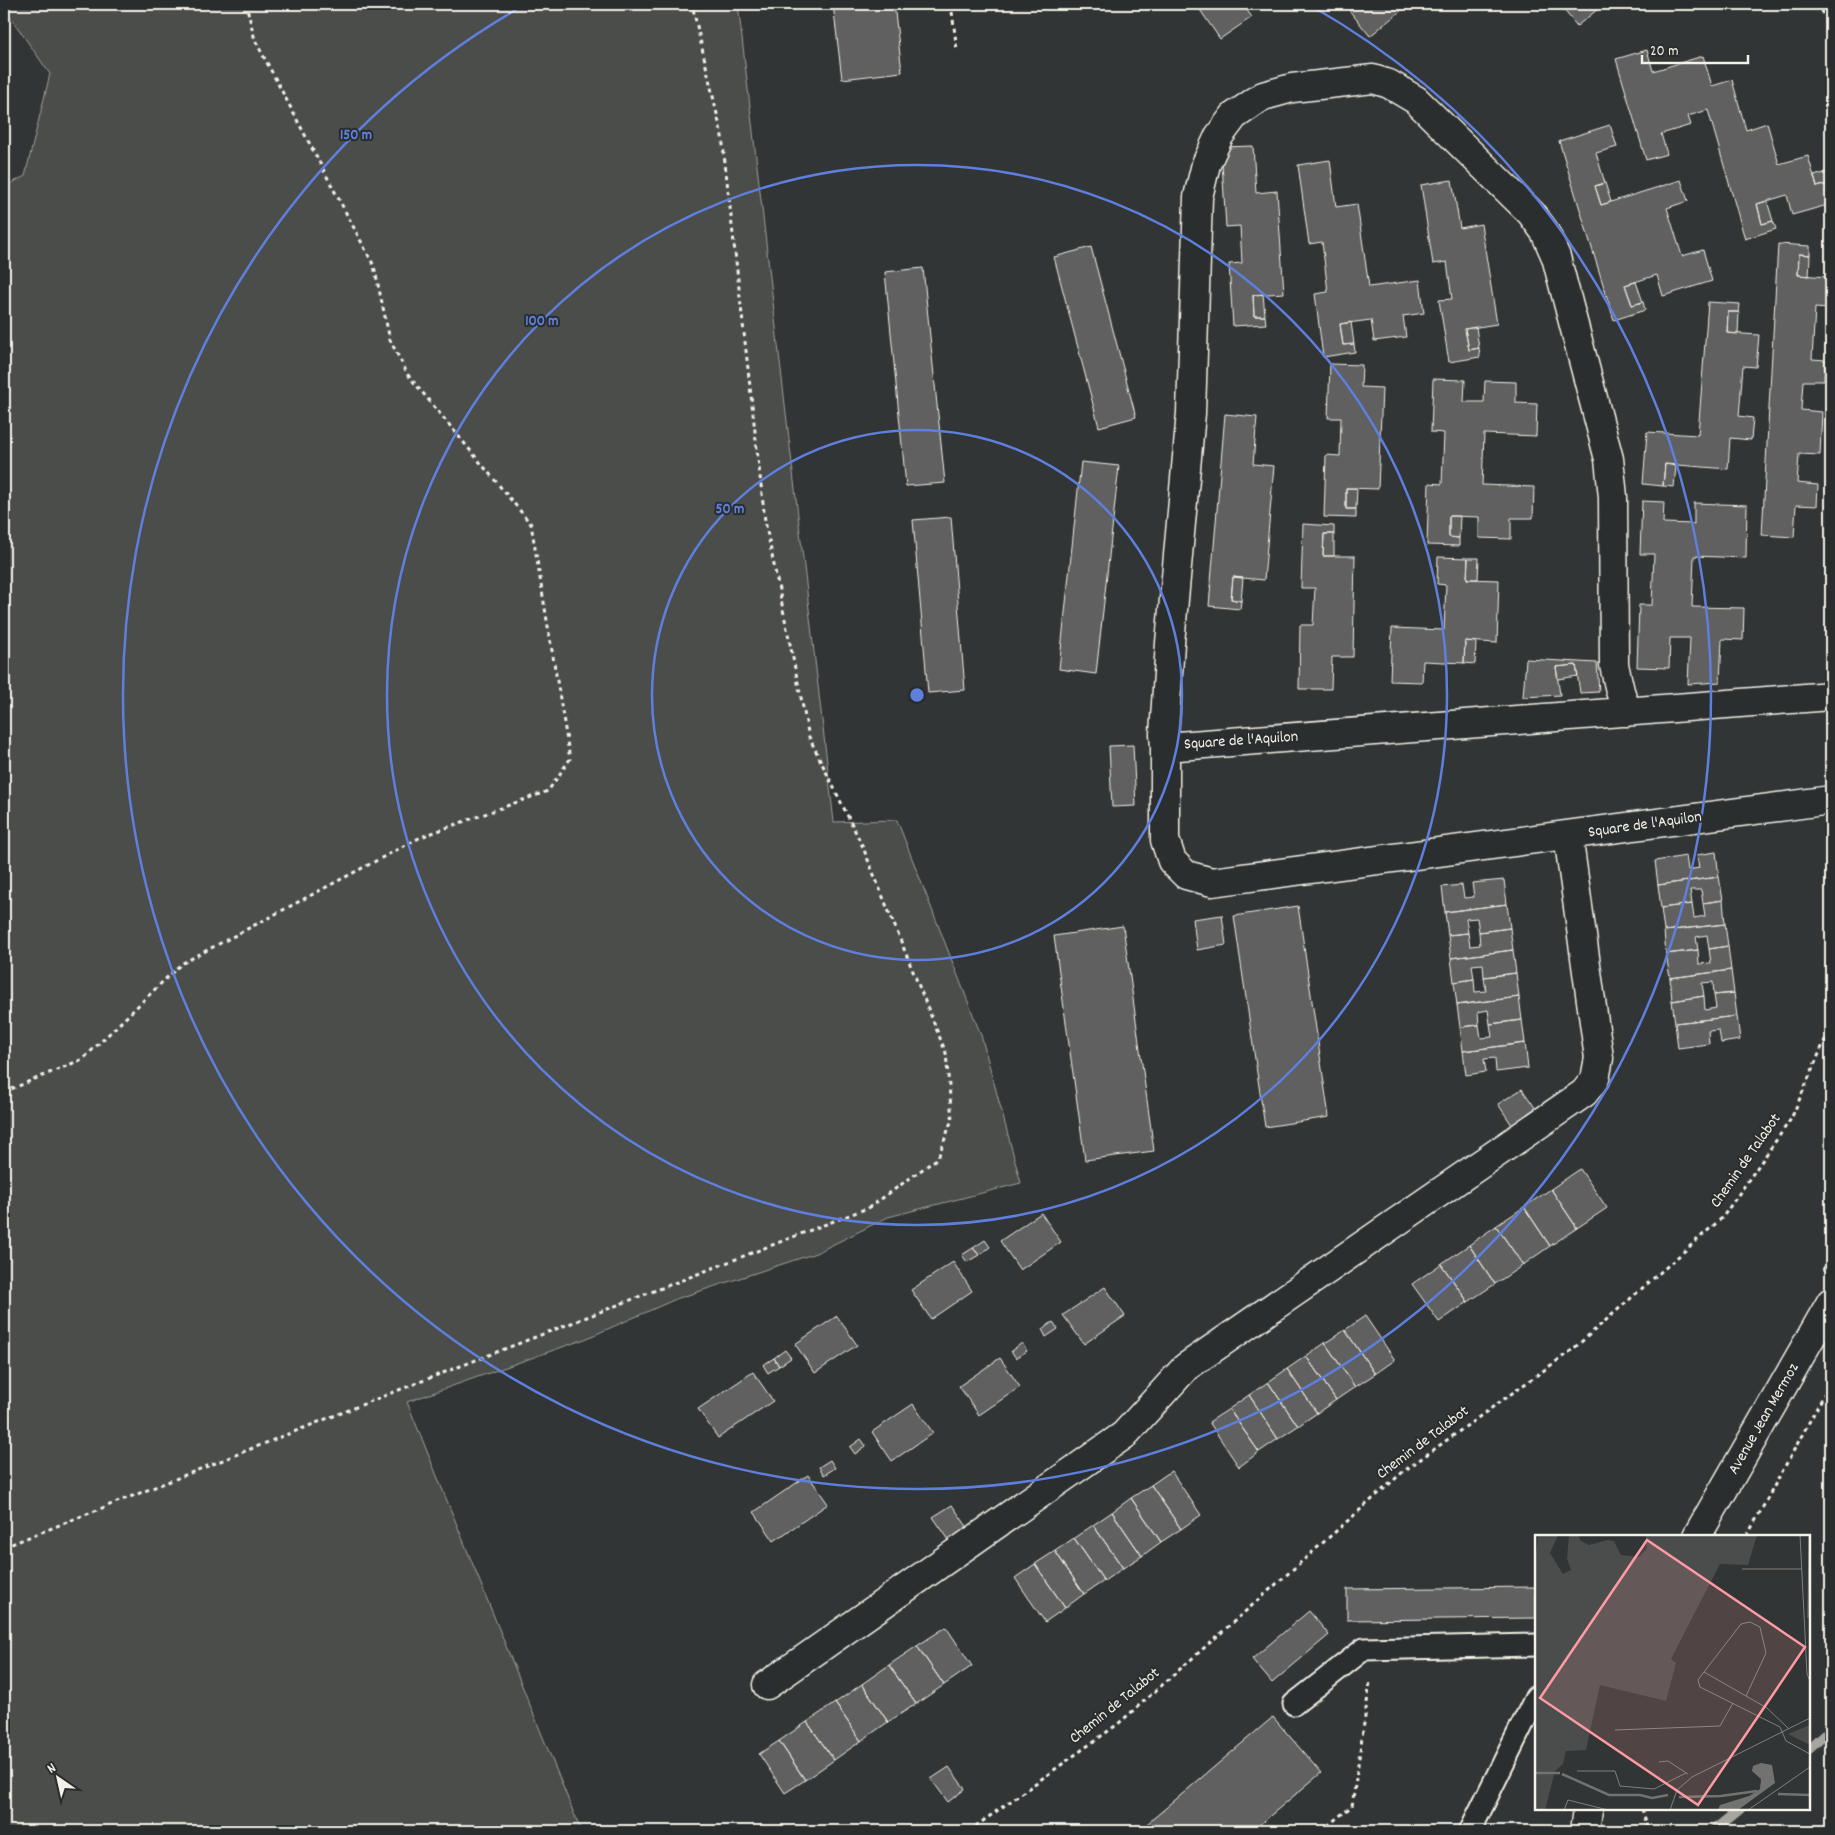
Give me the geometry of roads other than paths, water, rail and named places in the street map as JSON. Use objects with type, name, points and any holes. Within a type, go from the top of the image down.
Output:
[{"type":"street","points":[[1165,747],[1164,734],[1170,643],[1191,413],[1198,196],[1206,164],[1219,136],[1234,116],[1263,96],[1292,88],[1373,79],[1389,84],[1416,100],[1531,213],[1545,232],[1556,257],[1609,459],[1613,497],[1614,665],[1627,712]]},
{"type":"street","name":"Square de l'Aquilon","points":[[1831,696],[1165,747],[1165,840],[1172,861],[1186,876],[1212,882],[1831,800]]},
{"type":"street","points":[[767,1685],[1124,1435],[1186,1367],[1584,1093],[1596,1079],[1599,1058],[1568,835]]},
{"type":"street","name":"Avenue Jean Mermoz","points":[[1698,1535],[1831,1302]]},
{"type":"street","points":[[1584,1831],[1588,1810]]},
{"type":"lane","points":[[1294,1704],[1364,1649],[1535,1645]]},
{"type":"lane","points":[[1470,1831],[1535,1699]]},
{"type":"waterway","points":[[1810,1748],[1831,1729]]},
{"type":"waterway","points":[[1713,1831],[1739,1810]]}]
